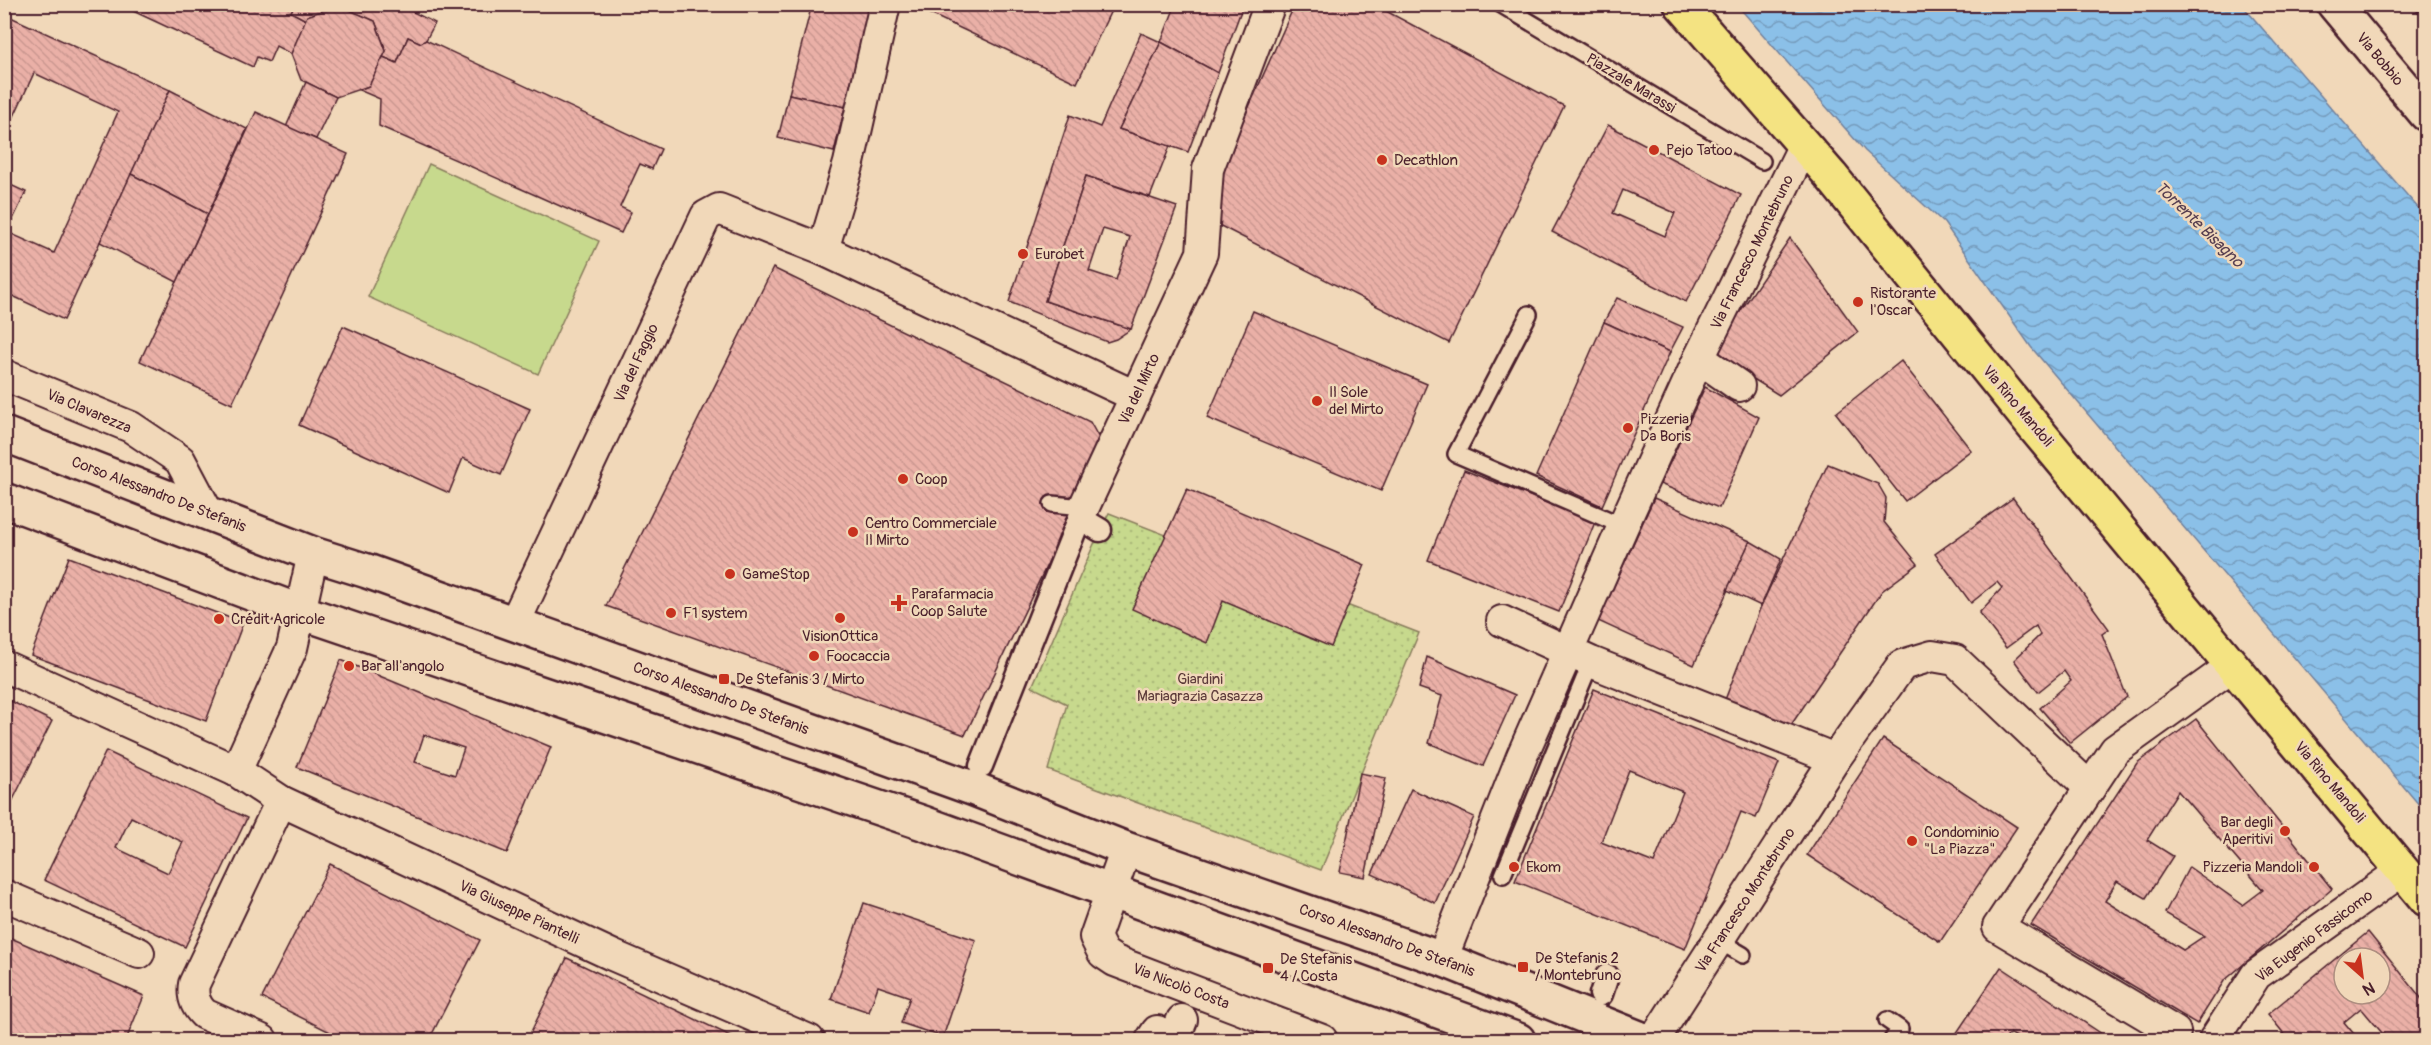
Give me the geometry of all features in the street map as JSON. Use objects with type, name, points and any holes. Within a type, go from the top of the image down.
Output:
[{"type":"main road","points":[[1681,4],[1804,145]]},
{"type":"main road","name":"Via Bobbio","points":[[2334,4],[2427,114]]},
{"type":"main road","name":"Via Rino Mandoli","points":[[1804,145],[2232,666],[2427,899]]},
{"type":"main road","name":"Corso Alessandro De Stefanis","points":[[4,434],[313,554],[367,571],[972,788],[1126,849],[1442,958],[1644,1041]]},
{"type":"main road","points":[[4,500],[298,611],[915,820],[1518,1041]]},
{"type":"street","points":[[823,250],[849,163],[885,4]]},
{"type":"street","name":"Via del Mirto","points":[[981,766],[1088,518],[1135,396],[1202,253],[1208,169],[1270,4]]},
{"type":"street","name":"Via Francesco Montebruno","points":[[1442,958],[1522,756],[1580,656],[1623,526],[1699,358],[1804,145]]},
{"type":"street","name":"Via del Faggio","points":[[514,624],[706,216],[719,209],[823,250],[1135,396]]},
{"type":"street","points":[[1699,358],[1739,386]]},
{"type":"street","name":"Via Clavarezza","points":[[4,375],[131,427],[180,460],[208,513]]},
{"type":"street","points":[[236,771],[292,648],[298,611],[313,554]]},
{"type":"street","points":[[1502,621],[1580,656],[1835,759]]},
{"type":"street","name":"Via Francesco Montebruno","points":[[1654,1041],[1731,948],[1835,759],[1902,664],[1932,656],[1955,660],[2090,788]]},
{"type":"street","name":"Via Giuseppe Piantelli","points":[[4,666],[236,771],[281,801],[612,955],[808,1041]]},
{"type":"street","points":[[2175,1032],[1998,927],[2115,750],[2232,666]]},
{"type":"street","points":[[262,1041],[204,1014],[198,1008],[193,992],[194,984],[281,801]]},
{"type":"street","points":[[1110,892],[1126,849]]},
{"type":"street","name":"Via Eugenio Fassicomo","points":[[2214,1041],[2256,975],[2403,870]]},
{"type":"street","name":"Via Nicolò Costa","points":[[1110,892],[1095,937],[1103,953],[1115,961],[1322,1041]]},
{"type":"street","points":[[4,895],[139,953]]},
{"type":"street","points":[[1151,1041],[1158,1031],[1175,1037],[1182,1020]]},
{"type":"lane","name":"Piazzale Marassi","points":[[1500,4],[1762,161]]},
{"type":"lane","points":[[1529,314],[1456,454],[1623,526]]},
{"type":"lane","points":[[1052,504],[1088,518]]},
{"type":"lane","points":[[1503,875],[1580,656]]},
{"type":"lane","points":[[1887,1020],[1900,1029],[1892,1041]]},
{"type":"path","points":[[1380,1041],[1378,1038],[1380,1032],[1399,1041]]},
{"type":"green space","points":[[429,164],[599,241],[538,374],[368,297]]},
{"type":"green space","name":"Giardini Mariagrazia Casazza","points":[[1109,513],[1419,633],[1321,870],[1048,770],[1067,704],[1032,687]]},
{"type":"water","name":"Torrente Bisagno","points":[[1737,5],[2242,5],[2426,217],[2426,813],[2031,347],[1944,223],[1865,151]]},
{"type":"building","points":[[118,4],[295,4],[291,12],[306,20],[291,54],[276,46],[269,62],[257,57],[253,67]]},
{"type":"building","points":[[295,4],[409,4],[407,9],[435,23],[426,40],[421,43],[408,37],[397,63],[383,57],[386,51],[375,21],[338,5],[307,16],[306,20],[291,12]]},
{"type":"building","points":[[812,4],[871,4],[845,107],[789,94]]},
{"type":"building","points":[[909,4],[1114,4],[1077,83]]},
{"type":"building","points":[[1176,4],[1234,4],[1242,8],[1218,73],[1161,42]]},
{"type":"building","name":"Decathlon","points":[[1295,4],[1373,4],[1564,106],[1449,343],[1209,220],[1219,174]]},
{"type":"building","points":[[2410,4],[2426,4],[2418,12]]},
{"type":"building","points":[[338,5],[375,21],[386,51],[369,86],[336,97],[301,80],[291,54],[307,16]]},
{"type":"building","points":[[4,14],[170,90],[64,320],[4,292],[4,182],[26,192],[7,232],[54,253],[118,112],[34,73],[4,138]]},
{"type":"building","points":[[1141,33],[1161,42],[1119,129],[1170,146],[1150,197],[1086,176],[1045,301],[1131,329],[1107,342],[1009,302],[1070,115],[1100,127]]},
{"type":"building","points":[[408,37],[421,43],[426,40],[661,149],[652,169],[640,164],[620,207],[631,212],[621,233],[379,126],[380,99],[359,90],[369,86],[383,57],[397,63]]},
{"type":"building","points":[[1161,42],[1218,73],[1188,152],[1119,129]]},
{"type":"building","points":[[306,82],[336,97],[316,139],[286,127]]},
{"type":"building","points":[[170,90],[247,129],[208,214],[131,174]]},
{"type":"building","points":[[789,94],[845,107],[834,152],[778,138]]},
{"type":"building","points":[[256,112],[348,154],[232,404],[140,361]]},
{"type":"building","points":[[1608,125],[1741,195],[1686,302],[1552,232]],"holes":[[[1623,190],[1675,213],[1665,236],[1613,213]]]},
{"type":"building","points":[[131,174],[208,214],[177,282],[100,242]]},
{"type":"building","points":[[1086,176],[1177,207],[1131,329],[1045,301]],"holes":[[[1103,229],[1130,237],[1116,280],[1089,271]]]},
{"type":"building","points":[[1790,238],[1858,332],[1779,395],[1712,353]]},
{"type":"building","name":"Centro Commerciale Il Mirto","points":[[773,268],[1090,422],[1101,442],[1099,457],[965,735],[606,606]]},
{"type":"building","points":[[1617,298],[1683,327],[1670,352],[1604,322]]},
{"type":"building","name":"Il Sole del Mirto","points":[[1253,311],[1427,384],[1381,491],[1207,418]]},
{"type":"building","points":[[1604,322],[1670,352],[1602,506],[1536,476]]},
{"type":"building","points":[[343,326],[530,409],[501,475],[463,458],[449,493],[299,425]]},
{"type":"building","points":[[1901,361],[1971,450],[1905,501],[1836,413]]},
{"type":"building","points":[[1705,387],[1759,417],[1719,508],[1660,484]]},
{"type":"building","points":[[1828,464],[1878,484],[1886,498],[1884,522],[1918,564],[1882,591],[1789,728],[1723,705],[1761,606]]},
{"type":"building","points":[[1464,470],[1595,522],[1559,612],[1428,560]]},
{"type":"building","points":[[1187,489],[1365,565],[1331,647],[1223,601],[1207,643],[1132,609]]},
{"type":"building","points":[[1654,498],[1750,541],[1694,665],[1598,621]]},
{"type":"building","points":[[2013,498],[2109,629],[2102,634],[2127,697],[2070,743],[2040,708],[2071,681],[2064,671],[2038,692],[2014,660],[2040,635],[2036,626],[2006,648],[1979,613],[2002,588],[1997,582],[1971,603],[1935,554]]},
{"type":"building","points":[[1750,541],[1781,559],[1761,606],[1727,590]]},
{"type":"building","points":[[69,557],[243,623],[206,721],[31,655]]},
{"type":"building","points":[[1427,657],[1515,695],[1483,766],[1429,743],[1442,696],[1419,688]]},
{"type":"building","points":[[341,660],[551,747],[507,853],[297,767]],"holes":[[[424,735],[464,748],[455,775],[415,762]]]},
{"type":"building","points":[[1594,689],[1779,763],[1756,818],[1741,812],[1685,949],[1515,881]],"holes":[[[1629,770],[1683,792],[1654,863],[1601,842]]]},
{"type":"building","points":[[4,698],[52,721],[4,818]]},
{"type":"building","points":[[2196,719],[2332,889],[2224,981],[2197,1024],[2031,925],[2137,763]],"holes":[[[2178,791],[2263,890],[2243,905],[2189,867],[2165,913],[2204,936],[2183,950],[2105,901],[2117,881],[2146,898],[2173,856],[2147,840]]]},
{"type":"building","name":"Condominio \"La Piazza\"","points":[[1883,739],[2017,827],[1940,942],[1807,855]]},
{"type":"building","points":[[106,751],[247,818],[185,947],[44,880]],"holes":[[[131,817],[183,842],[168,873],[116,848]]]},
{"type":"building","points":[[1360,773],[1386,778],[1365,877],[1340,872]]},
{"type":"building","points":[[1411,789],[1474,817],[1435,903],[1372,874]]},
{"type":"building","points":[[330,864],[480,940],[429,1040],[346,1040],[262,998]]},
{"type":"building","points":[[864,903],[976,940],[943,1037],[901,1023],[910,997],[878,986],[869,1012],[831,999]]},
{"type":"building","points":[[2368,932],[2379,946],[2351,946]]},
{"type":"building","points":[[4,935],[144,996],[126,1040],[4,1040]]},
{"type":"building","points":[[567,958],[739,1040],[527,1040]]},
{"type":"building","points":[[2332,962],[2332,1006],[2392,1006],[2392,962],[2426,1004],[2426,1040],[2388,1040],[2361,1008],[2344,1022],[2359,1040],[2289,1040],[2268,1014]]},
{"type":"building","points":[[2001,967],[2111,1040],[2021,1040],[2010,1033],[2005,1040],[1952,1040]]},
{"type":"place","name":"Pejo Tatoo","points":[[1654,150]]},
{"type":"place","name":"Decathlon","points":[[1382,160]]},
{"type":"place","name":"Eurobet","points":[[1023,254]]},
{"type":"place","name":"Ristorante l'Oscar","points":[[1858,302]]},
{"type":"place","name":"Il Sole del Mirto","points":[[1317,401]]},
{"type":"place","name":"Pizzeria Da Boris","points":[[1628,428]]},
{"type":"place","name":"Coop","points":[[903,479]]},
{"type":"place","name":"Centro Commerciale Il Mirto","points":[[853,532]]},
{"type":"place","name":"GameStop","points":[[730,574]]},
{"type":"place","name":"Parafarmacia Coop Salute","points":[[899,603]]},
{"type":"place","name":"F1 system","points":[[671,613]]},
{"type":"place","name":"VisionOttica","points":[[840,618]]},
{"type":"place","name":"Crédit Agricole","points":[[219,619]]},
{"type":"place","name":"Foocaccia","points":[[814,656]]},
{"type":"place","name":"Bar all'angolo","points":[[349,666]]},
{"type":"place","name":"De Stefanis 3 / Mirto","points":[[724,679]]},
{"type":"place","name":"Bar degli Aperitivi","points":[[2285,831]]},
{"type":"place","name":"Condominio \"La Piazza\"","points":[[1912,841]]},
{"type":"place","name":"Ekom","points":[[1514,867]]},
{"type":"place","name":"Pizzeria Mandoli","points":[[2314,867]]},
{"type":"place","name":"De Stefanis 2 / Montebruno","points":[[1523,967]]},
{"type":"place","name":"De Stefanis 4 / Costa","points":[[1268,968]]}]
